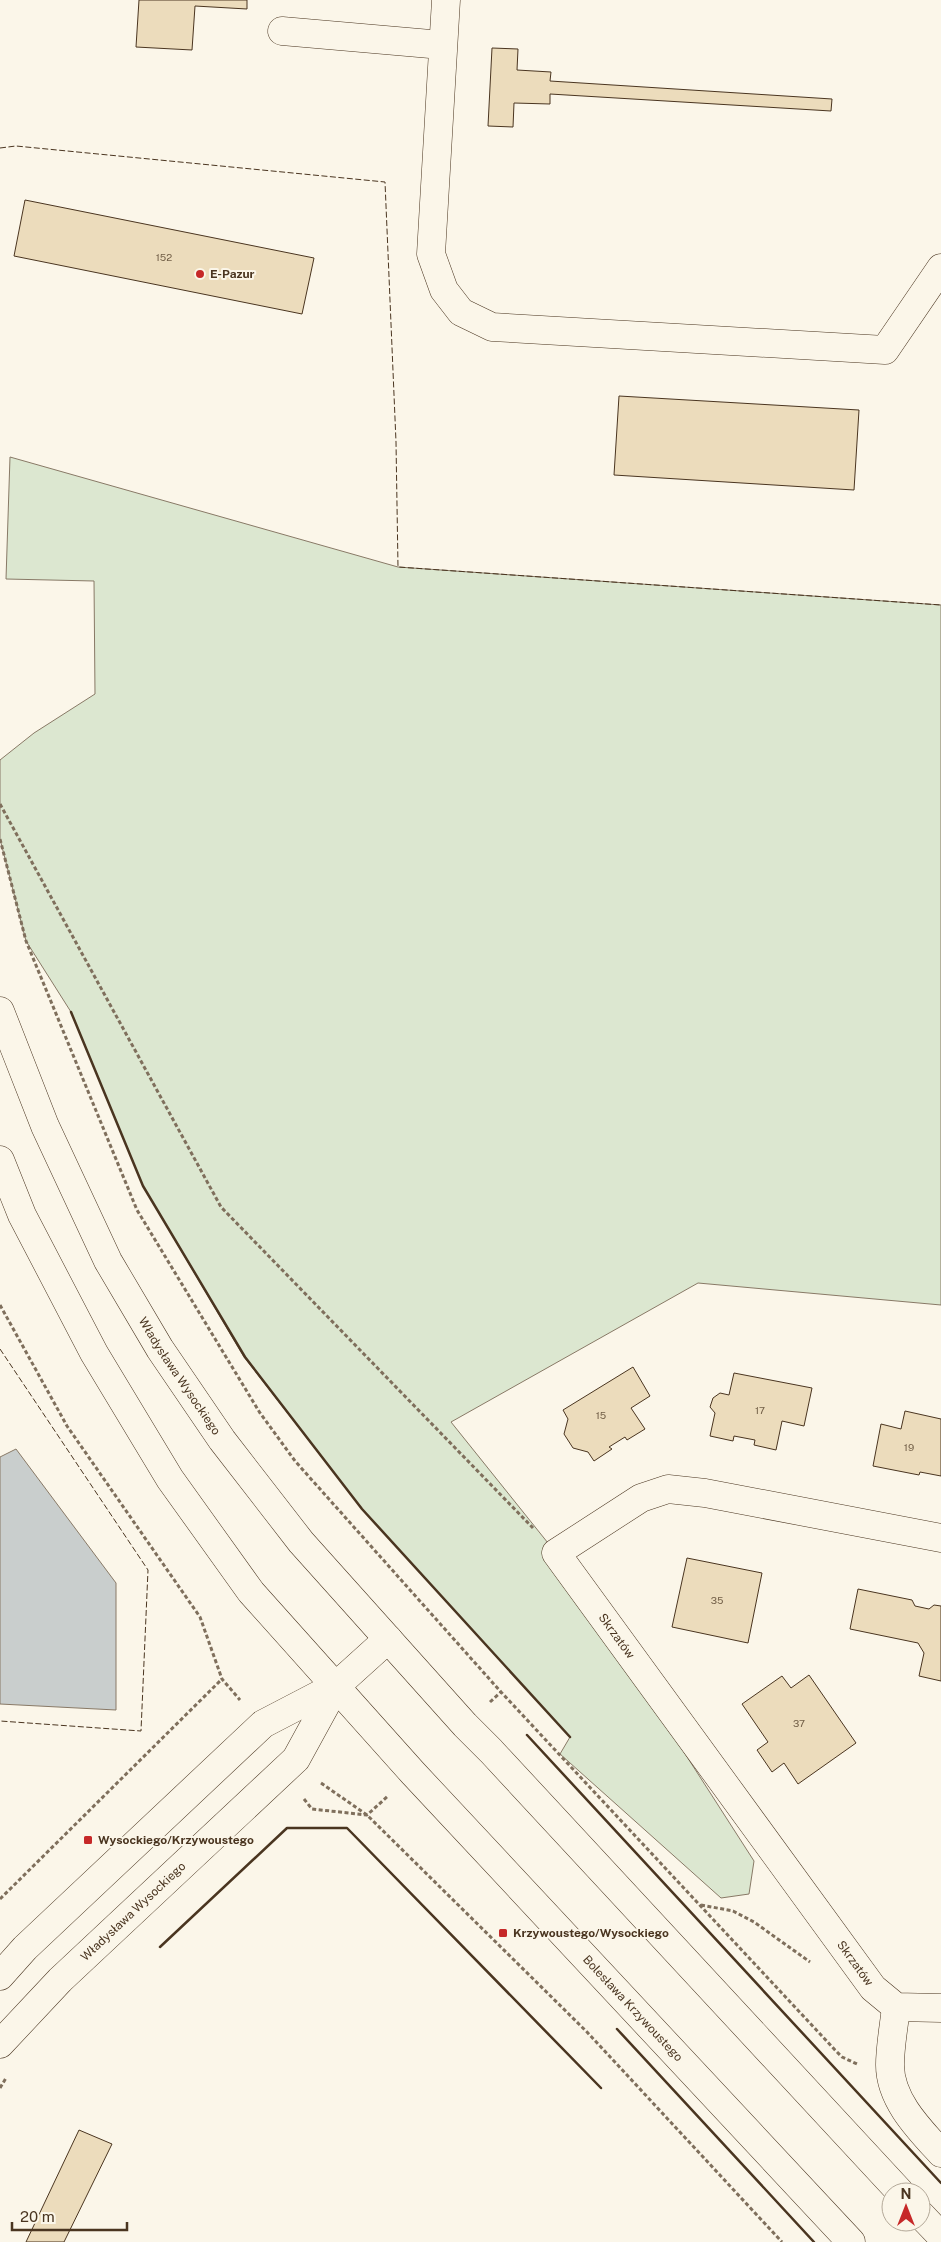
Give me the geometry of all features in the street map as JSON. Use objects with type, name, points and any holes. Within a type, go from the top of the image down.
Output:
[{"type":"main road","points":[[446,0],[431,254],[444,290],[461,312],[492,327],[885,350],[941,268]]},
{"type":"main road","points":[[282,31],[442,45]]},
{"type":"main road","name":"Władysława Wysockiego","points":[[0,1011],[45,1126],[108,1261],[156,1341],[222,1440],[301,1542],[388,1639],[336,1686],[262,1724],[25,1948],[0,1976]]},
{"type":"main road","points":[[0,1160],[22,1216],[94,1353],[170,1479],[251,1592],[336,1686]]},
{"type":"main road","points":[[556,1553],[641,1498],[668,1489],[704,1493],[941,1538]]},
{"type":"main road","name":"Skrzatów","points":[[556,1553],[873,1988],[896,2007]]},
{"type":"main road","points":[[388,1639],[465,1725],[491,1750],[891,2182]]},
{"type":"main road","name":"Władysława Wysockiego","points":[[0,2044],[60,1980],[296,1759],[336,1686]]},
{"type":"main road","name":"Bolesława Krzywoustego","points":[[336,1686],[413,1773],[851,2242]]},
{"type":"main road","points":[[941,2008],[896,2007],[890,2066],[893,2084],[916,2126],[941,2153]]},
{"type":"main road","points":[[931,2226],[941,2236]]},
{"type":"path","points":[[0,804],[221,1207],[556,1553]]},
{"type":"path","points":[[0,840],[26,941],[137,1210],[260,1413],[295,1461],[488,1678],[835,2050]]},
{"type":"path","points":[[0,1305],[67,1426],[200,1617],[222,1679],[237,1697]]},
{"type":"path","points":[[0,1899],[222,1679]]},
{"type":"path","points":[[367,1815],[587,2032],[782,2242]]},
{"type":"path","points":[[700,1904],[733,1911],[754,1922],[807,1961],[832,1972],[857,1965]]},
{"type":"green space","points":[[10,457],[398,567],[941,605],[941,1305],[698,1283],[451,1422],[556,1553],[754,1861],[749,1894],[721,1898],[560,1754],[570,1737],[362,1509],[244,1357],[143,1186],[71,1012],[26,941],[0,839],[0,760],[34,733],[95,694],[94,581],[6,579]]},
{"type":"shaded area","points":[[16,1449],[116,1583],[116,1710],[0,1704],[0,1457]]},
{"type":"building","points":[[139,0],[247,0],[247,9],[195,6],[192,50],[136,47]]},
{"type":"building","points":[[492,48],[518,49],[517,70],[551,72],[550,81],[832,99],[831,111],[550,94],[550,104],[514,103],[513,127],[488,126]]},
{"type":"building","points":[[25,200],[314,258],[302,314],[14,256]]},
{"type":"building","points":[[619,396],[859,410],[854,490],[614,475]]},
{"type":"building","points":[[633,1367],[650,1396],[631,1408],[645,1429],[627,1440],[625,1437],[609,1447],[612,1449],[594,1461],[588,1452],[573,1448],[564,1434],[568,1419],[563,1410]]},
{"type":"building","points":[[734,1373],[812,1388],[804,1426],[782,1421],[776,1450],[754,1445],[755,1440],[734,1436],[733,1441],[710,1436],[715,1413],[710,1407],[713,1398],[720,1393],[729,1395]]},
{"type":"building","points":[[905,1411],[941,1419],[941,1476],[920,1472],[919,1475],[873,1466],[881,1424],[901,1429]]},
{"type":"building","points":[[687,1558],[762,1573],[748,1643],[672,1627]]},
{"type":"building","points":[[858,1589],[912,1600],[915,1606],[929,1609],[934,1605],[941,1606],[941,1681],[919,1676],[924,1653],[918,1643],[850,1629]]},
{"type":"building","points":[[809,1675],[856,1743],[798,1784],[784,1763],[772,1772],[757,1750],[768,1742],[742,1704],[782,1676],[791,1688]]},
{"type":"building","points":[[79,2130],[112,2144],[64,2242],[26,2242]]},
{"type":"fence","points":[[0,148],[16,146],[385,182],[396,442],[398,567],[941,605]]},
{"type":"fence","points":[[0,1349],[148,1570],[141,1731],[0,1721]]},
{"type":"wall","points":[[71,1012],[143,1186],[245,1357],[362,1509],[570,1737]]},
{"type":"wall","points":[[527,1735],[941,2183]]},
{"type":"wall","points":[[160,1947],[287,1828],[347,1828],[601,2088]]},
{"type":"wall","points":[[617,2029],[814,2242]]},
{"type":"place","name":"E-Pazur","points":[[200,274]]},
{"type":"place","name":"Wysockiego/Krzywoustego","points":[[88,1840]]},
{"type":"place","name":"Krzywoustego/Wysockiego","points":[[503,1933]]}]
